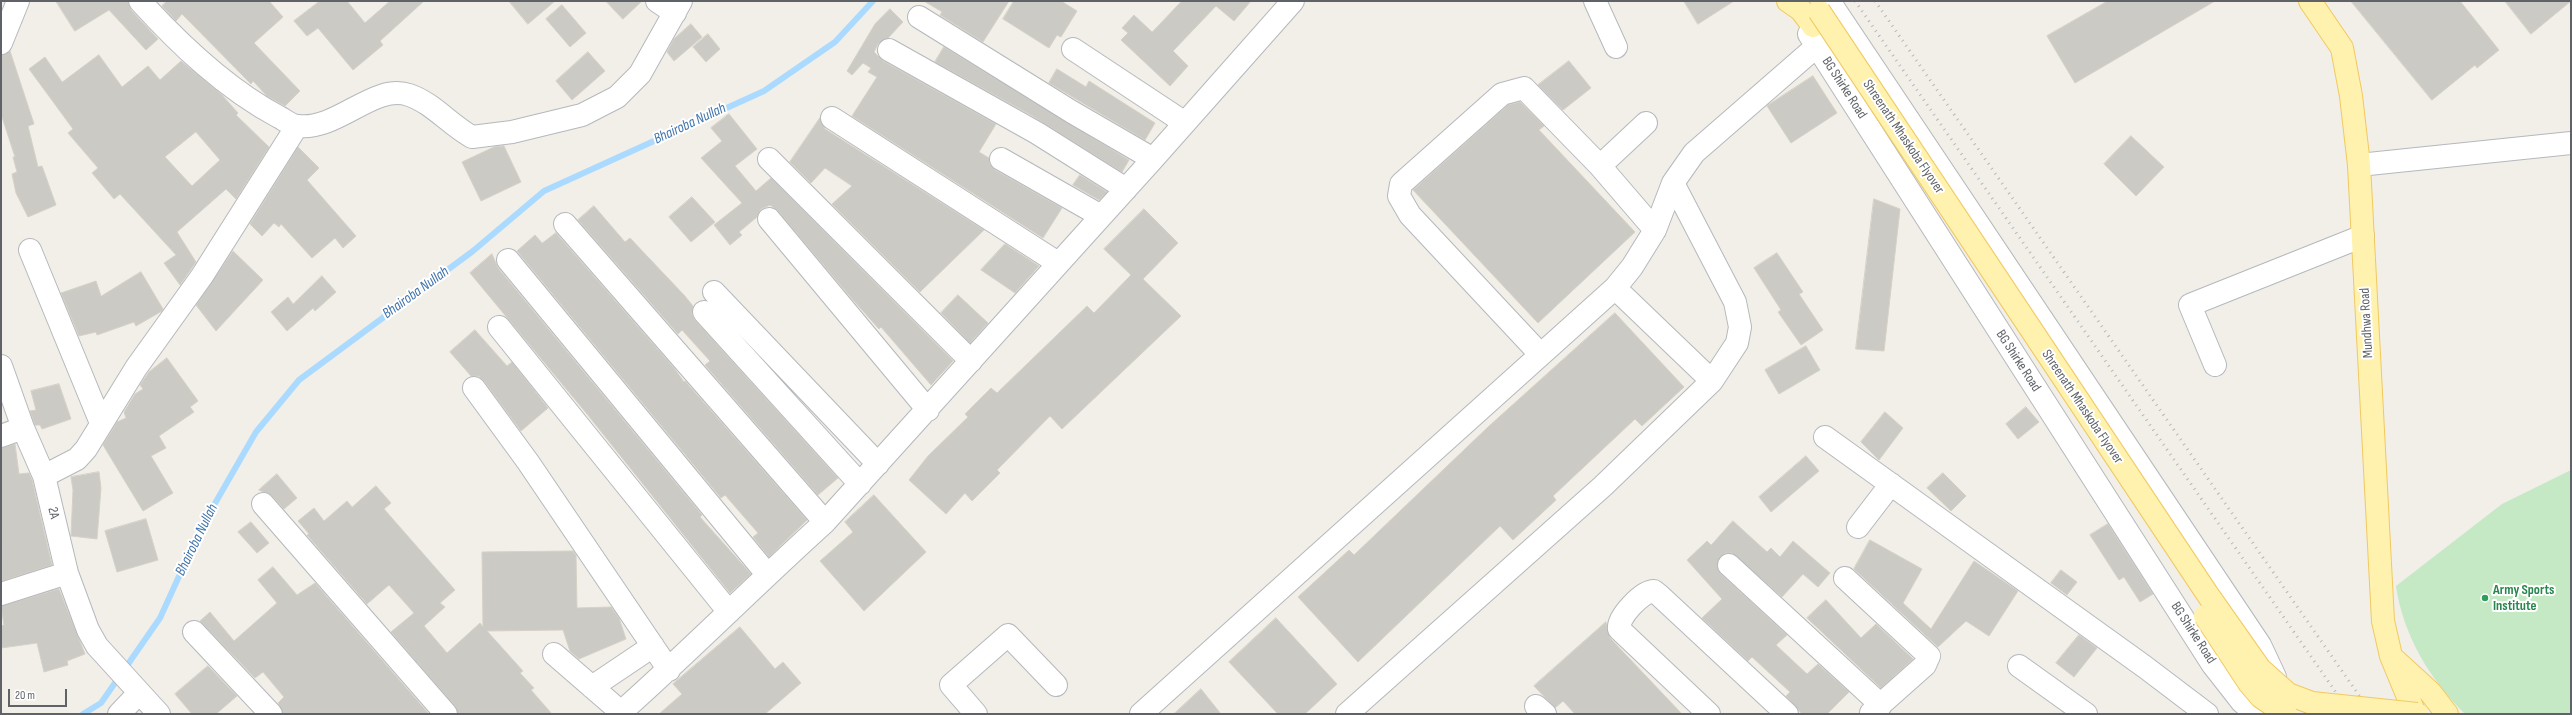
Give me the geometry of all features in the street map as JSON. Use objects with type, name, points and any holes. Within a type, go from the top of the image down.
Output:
[{"type":"main road","name":"Shreenath Mhaskoba Flyover","points":[[1788,1],[1801,10],[1819,17],[2208,596],[2260,669],[2288,694],[2312,703],[2416,714]]},
{"type":"main road","name":"Mundhwa Road","points":[[2310,1],[2342,48],[2351,96],[2359,165],[2383,621],[2391,656],[2411,708],[2416,714]]},
{"type":"main road","name":"Shreenath Mhaskoba Flyover","points":[[1819,17],[1857,96],[2030,352],[2249,683],[2261,696],[2286,714]]},
{"type":"main road","points":[[2391,656],[2430,692],[2446,714]]},
{"type":"street","points":[[1,44],[18,1]]},
{"type":"street","points":[[140,1],[207,67],[254,104],[297,126],[321,125],[390,93],[409,95],[428,105],[472,137],[512,132],[582,115],[617,97],[640,74],[678,7],[657,1]]},
{"type":"street","points":[[554,654],[620,713],[669,670],[767,574],[825,522],[928,410],[1293,1]]},
{"type":"street","points":[[1595,1],[1616,47]]},
{"type":"street","points":[[918,17],[1072,112],[1153,159]]},
{"type":"street","points":[[1140,714],[1615,288],[1632,267],[1655,230],[1673,183],[1694,153],[1819,17],[2260,645],[2275,677],[2268,714]]},
{"type":"street","name":"BG Shirke Road","points":[[1819,17],[2213,665],[2244,710]]},
{"type":"street","points":[[1073,49],[1185,123]]},
{"type":"street","points":[[889,50],[1037,132],[1126,189]]},
{"type":"street","points":[[1540,354],[1410,215],[1400,196],[1401,184],[1502,94],[1524,88],[1600,166],[1655,230]]},
{"type":"street","points":[[832,118],[1058,263]]},
{"type":"street","points":[[1600,166],[1646,123]]},
{"type":"street","points":[[44,476],[77,459],[86,449],[101,423],[158,336],[202,276],[297,126]]},
{"type":"street","points":[[2359,165],[2571,143]]},
{"type":"street","points":[[770,159],[971,361]]},
{"type":"street","points":[[1001,159],[1101,216]]},
{"type":"street","points":[[1347,714],[1603,486],[1712,381],[1737,343],[1740,326],[1735,302],[1673,183]]},
{"type":"street","points":[[768,219],[928,410]]},
{"type":"street","points":[[565,224],[825,522]]},
{"type":"street","points":[[2215,365],[2190,305],[2363,236]]},
{"type":"street","points":[[30,250],[101,423]]},
{"type":"street","points":[[508,260],[767,574]]},
{"type":"street","points":[[1615,288],[1712,381]]},
{"type":"street","points":[[714,292],[878,464]]},
{"type":"street","points":[[704,312],[860,484]]},
{"type":"street","points":[[499,327],[729,612]]},
{"type":"street","name":"2A","points":[[1,366],[23,428],[44,476],[67,573],[88,630],[108,657],[159,714]]},
{"type":"street","points":[[474,388],[528,462],[669,670]]},
{"type":"street","points":[[1,436],[23,428]]},
{"type":"street","points":[[1825,437],[2145,667],[2207,714]]},
{"type":"street","points":[[1858,527],[1891,484]]},
{"type":"street","points":[[263,504],[446,714]]},
{"type":"street","points":[[1729,565],[1875,709],[1925,664],[1929,656],[1845,578]]},
{"type":"street","points":[[1,594],[67,573]]},
{"type":"street","points":[[1709,714],[1618,629],[1620,620],[1645,593],[1654,592],[1659,595],[1787,714]]},
{"type":"street","points":[[194,632],[271,714]]},
{"type":"street","points":[[976,714],[951,685],[1008,635],[1056,685]]},
{"type":"street","points":[[592,687],[653,646]]},
{"type":"street","points":[[2019,666],[2086,714]]},
{"type":"street","points":[[119,714],[136,689]]},
{"type":"green space","name":"Army Sports Institute","points":[[2571,470],[2571,714],[2465,714],[2440,687],[2420,656],[2405,622],[2396,586],[2502,504]]},
{"type":"building","points":[[56,1],[128,1],[131,10],[158,39],[146,50],[109,10],[75,31]]},
{"type":"building","points":[[167,1],[269,1],[283,17],[254,43],[300,91],[285,106],[267,96],[253,81],[251,84],[182,14],[176,21],[162,6]]},
{"type":"building","points":[[320,1],[347,1],[365,23],[390,1],[424,1],[380,41],[383,45],[353,70],[318,28],[307,36],[294,21]]},
{"type":"building","points":[[509,1],[555,1],[528,24]]},
{"type":"building","points":[[606,1],[642,1],[623,19]]},
{"type":"building","points":[[924,1],[1009,1],[983,42],[940,15],[942,12]]},
{"type":"building","points":[[1014,1],[1061,1],[1077,11],[1061,37],[1057,35],[1049,48],[1003,19]]},
{"type":"building","points":[[1182,1],[1251,1],[1234,21],[1216,6],[1173,51],[1188,66],[1170,86],[1121,40],[1128,33],[1122,28],[1134,15],[1152,32]]},
{"type":"building","points":[[1684,1],[1734,1],[1698,24]]},
{"type":"building","points":[[2108,1],[2215,1],[2075,83],[2047,36]]},
{"type":"building","points":[[2351,1],[2460,1],[2499,50],[2477,68],[2475,65],[2432,100]]},
{"type":"building","points":[[2505,1],[2571,1],[2531,34]]},
{"type":"building","points":[[562,5],[586,33],[570,47],[546,19]]},
{"type":"building","points":[[890,9],[903,22],[888,38],[878,44],[874,52],[883,61],[996,124],[979,152],[989,158],[990,165],[995,170],[1062,208],[1043,238],[852,116],[877,77],[868,72],[871,68],[863,63],[852,75],[847,71],[875,24]]},
{"type":"building","points":[[691,24],[702,37],[674,61],[667,52],[674,39]]},
{"type":"building","points":[[708,34],[720,49],[706,62],[693,47]]},
{"type":"building","points":[[944,47],[1129,160],[1122,172],[1031,115],[935,62]]},
{"type":"building","points":[[10,51],[34,124],[28,126],[38,167],[42,166],[56,205],[28,217],[16,193],[12,174],[17,172],[13,157],[15,157],[1,114],[1,55]]},
{"type":"building","points":[[588,52],[605,71],[572,100],[556,81]]},
{"type":"building","points":[[99,55],[122,87],[148,66],[160,80],[181,61],[222,95],[238,113],[236,115],[269,147],[236,199],[226,189],[177,232],[196,262],[180,285],[164,263],[176,255],[120,194],[114,199],[92,173],[98,168],[68,133],[73,129],[29,69],[45,57],[62,82]],"holes":[[[196,132],[220,160],[192,186],[165,157]]]},
{"type":"building","points":[[1569,61],[1591,88],[1563,110],[1538,85]]},
{"type":"building","points":[[1057,69],[1086,87],[1089,81],[1155,123],[1145,140],[1049,83]]},
{"type":"building","points":[[1813,76],[1837,113],[1791,143],[1767,106]]},
{"type":"building","points":[[1520,102],[1544,126],[1539,130],[1635,232],[1538,323],[1413,190],[1508,105]]},
{"type":"building","points":[[729,114],[757,149],[735,166],[756,191],[771,178],[953,361],[931,385],[881,327],[879,329],[853,300],[778,211],[770,205],[761,209],[757,217],[739,232],[742,235],[730,245],[714,225],[742,203],[701,158],[722,141],[711,128]]},
{"type":"building","points":[[820,118],[825,129],[984,230],[920,292],[832,204],[852,186],[825,168],[811,183],[790,162]]},
{"type":"building","points":[[2131,136],[2164,167],[2136,196],[2104,164]]},
{"type":"building","points":[[504,146],[521,182],[481,201],[462,162],[494,147]]},
{"type":"building","points":[[298,147],[319,168],[307,180],[356,236],[343,248],[335,238],[312,258],[281,224],[279,227],[274,223],[262,236],[250,224]]},
{"type":"building","points":[[1080,175],[1107,192],[1099,200],[1073,185]]},
{"type":"building","points":[[692,197],[715,222],[691,242],[669,217]]},
{"type":"building","points":[[1874,199],[1900,209],[1884,351],[1856,349]]},
{"type":"building","points":[[594,206],[625,242],[630,238],[684,295],[693,306],[692,314],[695,320],[838,478],[818,495],[705,365],[710,361],[682,330],[678,334],[578,220]]},
{"type":"building","points":[[1144,209],[1178,243],[1143,279],[1181,316],[1062,429],[1050,416],[997,470],[1000,473],[972,501],[965,493],[946,514],[909,480],[928,456],[968,417],[965,414],[991,388],[997,393],[1087,306],[1094,313],[1131,275],[1104,249]]},
{"type":"building","points":[[556,233],[674,368],[684,382],[685,381],[807,520],[769,557],[753,537],[758,533],[725,495],[721,498],[517,251],[535,235],[542,243]]},
{"type":"building","points":[[1005,244],[1039,266],[1015,293],[981,270]]},
{"type":"building","points":[[233,251],[263,280],[216,331],[196,305]]},
{"type":"building","points":[[1777,253],[1803,292],[1799,294],[1823,330],[1801,345],[1778,312],[1781,310],[1754,268]]},
{"type":"building","points":[[492,254],[498,268],[702,515],[700,517],[751,574],[730,593],[587,414],[470,273]]},
{"type":"building","points":[[141,272],[163,309],[162,311],[136,326],[134,322],[97,335],[96,332],[79,336],[61,293],[96,281],[101,296]]},
{"type":"building","points":[[322,276],[336,292],[315,311],[313,308],[287,331],[271,312],[288,297],[293,304]]},
{"type":"building","points":[[958,295],[988,323],[970,343],[941,313]]},
{"type":"building","points":[[1615,313],[1684,387],[1642,426],[1635,419],[1553,496],[1556,500],[1513,540],[1500,526],[1358,662],[1298,597],[1349,550],[1354,555],[1488,427]]},
{"type":"building","points":[[475,330],[507,366],[512,362],[548,408],[521,431],[484,381],[479,376],[471,376],[450,352]]},
{"type":"building","points":[[1806,346],[1820,370],[1779,394],[1765,370]]},
{"type":"building","points":[[167,358],[198,401],[190,407],[194,412],[159,436],[166,448],[151,456],[173,493],[143,511],[103,445],[117,422],[126,418],[124,412],[135,394],[143,389],[140,385],[149,372]]},
{"type":"building","points":[[59,384],[71,419],[42,429],[40,425],[35,425],[30,411],[36,410],[31,391]]},
{"type":"building","points":[[2026,407],[2039,422],[2018,439],[2006,424]]},
{"type":"building","points":[[1885,412],[1903,428],[1879,460],[1861,442]]},
{"type":"building","points":[[15,444],[19,474],[29,473],[32,480],[52,565],[2,581],[1,448]]},
{"type":"building","points":[[1806,456],[1819,471],[1771,512],[1759,497]]},
{"type":"building","points":[[99,472],[101,488],[97,539],[71,536],[73,490],[71,477]]},
{"type":"building","points":[[1943,473],[1966,496],[1951,511],[1927,488]]},
{"type":"building","points":[[277,474],[297,498],[284,509],[272,496],[259,490]]},
{"type":"building","points":[[376,486],[391,503],[384,509],[455,590],[440,603],[445,607],[424,626],[447,653],[480,623],[483,627],[482,552],[573,551],[576,555],[577,608],[611,607],[619,618],[626,639],[579,659],[570,651],[563,630],[487,631],[523,671],[520,673],[534,688],[531,690],[552,714],[458,714],[455,706],[391,632],[414,613],[389,585],[367,604],[307,535],[309,534],[298,521],[314,508],[324,521],[347,501],[352,507]]},
{"type":"building","points":[[874,495],[926,552],[864,611],[820,561],[853,532],[845,522]]},
{"type":"building","points":[[146,519],[158,560],[117,572],[105,531]]},
{"type":"building","points":[[1733,521],[1767,552],[1771,548],[1780,557],[1793,541],[1830,573],[1818,587],[1803,574],[1782,597],[1732,553],[1725,553],[1717,563],[1721,574],[1787,635],[1776,645],[1807,674],[1818,664],[1849,692],[1827,714],[1802,714],[1786,696],[1790,692],[1752,657],[1748,661],[1702,618],[1722,599],[1687,560],[1707,541],[1711,545]]},
{"type":"building","points":[[251,522],[269,543],[257,553],[238,532]]},
{"type":"building","points":[[2108,524],[2153,594],[2140,602],[2124,577],[2119,580],[2090,535]]},
{"type":"building","points":[[1870,540],[1922,569],[1903,603],[1931,629],[1974,561],[2018,591],[1989,636],[1966,621],[1938,647],[1854,569]]},
{"type":"building","points":[[273,567],[297,595],[315,583],[429,714],[283,714],[278,703],[284,697],[263,672],[255,678],[200,621],[210,612],[234,641],[277,603],[258,580]]},
{"type":"building","points":[[2061,570],[2077,582],[2067,595],[2051,583]]},
{"type":"building","points":[[59,589],[85,654],[67,661],[68,665],[44,672],[37,643],[1,648],[1,626],[4,625],[1,606]]},
{"type":"building","points":[[1826,600],[1861,638],[1876,624],[1913,659],[1881,688],[1807,618]]},
{"type":"building","points":[[1276,618],[1337,684],[1305,714],[1278,714],[1229,662]]},
{"type":"building","points":[[1606,622],[1610,638],[1682,714],[1575,714],[1563,701],[1555,708],[1534,686]]},
{"type":"building","points":[[740,627],[775,669],[783,662],[801,683],[765,714],[659,714],[682,694],[673,684]]},
{"type":"building","points":[[2079,635],[2097,648],[2074,677],[2056,663]]},
{"type":"building","points":[[208,666],[237,696],[216,714],[192,714],[175,694]]},
{"type":"building","points":[[1201,689],[1221,714],[1174,714]]},
{"type":"waterway","name":"Bhairoba Nullah","points":[[83,714],[101,703],[160,618],[202,526],[256,432],[299,380],[473,251],[544,191],[764,91],[835,42],[873,1]]},
{"type":"railway","points":[[1855,1],[2351,714]]},
{"type":"railway","points":[[1875,1],[2372,714]]},
{"type":"place","name":"Army Sports Institute","points":[[2485,598]]}]
